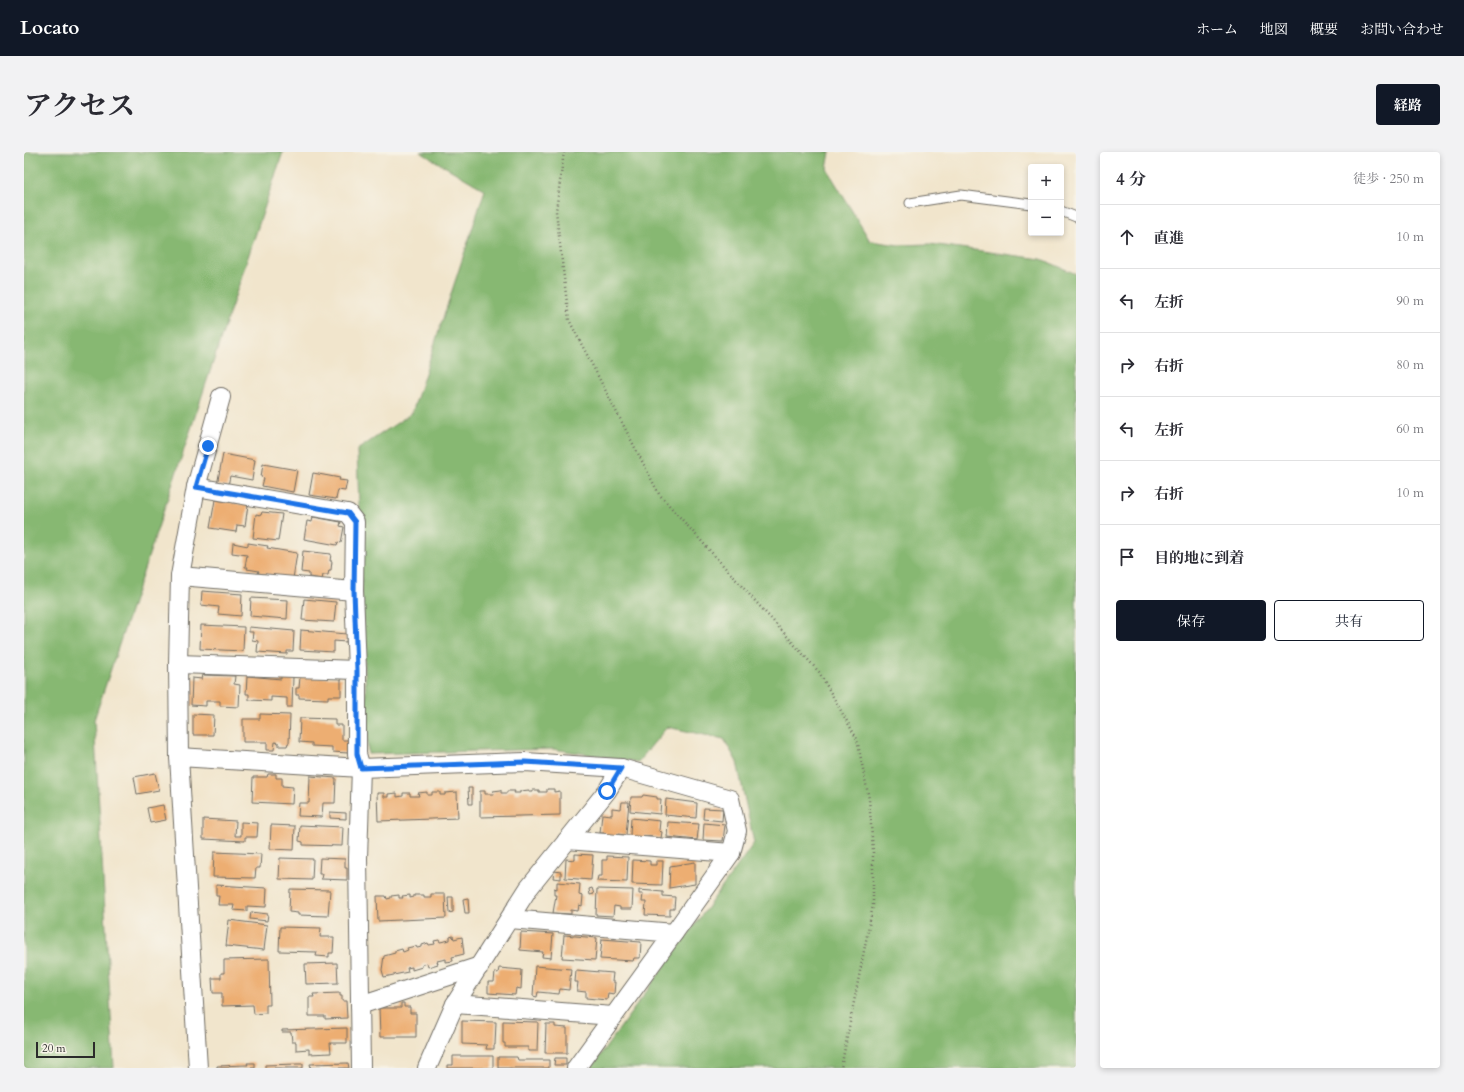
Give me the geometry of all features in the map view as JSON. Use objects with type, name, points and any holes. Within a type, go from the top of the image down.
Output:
[{"type":"street","points":[[198,1068],[179,757],[178,664],[180,576],[196,487],[221,397]]},
{"type":"street","points":[[196,487],[348,513],[355,522],[354,591],[357,670],[357,754],[361,768],[358,858],[361,1068]]},
{"type":"street","points":[[180,576],[354,591]]},
{"type":"street","points":[[178,664],[357,670]]},
{"type":"street","points":[[179,757],[361,768],[525,762],[621,768],[730,799],[737,831],[731,852],[576,1068]]},
{"type":"street","points":[[427,1068],[455,1004],[528,889],[607,791],[621,768]]},
{"type":"street","points":[[566,840],[731,852]]},
{"type":"street","points":[[510,919],[674,933]]},
{"type":"street","points":[[360,1004],[480,966]]},
{"type":"street","points":[[455,1004],[613,1016]]},
{"type":"lane","points":[[910,203],[961,195],[1028,204]]},
{"type":"lane","points":[[1064,212],[1076,217]]},
{"type":"path","points":[[564,152],[556,211],[569,320],[659,494],[819,672],[858,739],[869,799],[873,852],[873,905],[841,1068]]},
{"type":"green space","points":[[24,152],[283,152],[94,720],[114,1068],[24,1068]]},
{"type":"green space","points":[[420,152],[830,152],[827,169],[870,241],[899,245],[930,244],[1041,259],[1076,274],[1076,1068],[591,1068],[754,843],[737,762],[724,739],[667,727],[638,762],[553,749],[368,754],[357,450],[412,413],[485,190]]},
{"type":"building","points":[[223,454],[255,460],[252,480],[230,476],[228,486],[217,485]]},
{"type":"building","points":[[263,464],[297,470],[293,492],[262,486],[264,478],[261,477]]},
{"type":"building","points":[[313,473],[340,478],[339,480],[347,481],[345,491],[338,490],[336,499],[309,495]]},
{"type":"building","points":[[215,500],[248,505],[245,526],[237,525],[236,532],[210,528]]},
{"type":"building","points":[[262,512],[282,514],[278,541],[253,538],[256,514],[261,515]]},
{"type":"building","points":[[313,517],[341,522],[340,526],[344,527],[341,543],[338,542],[337,545],[304,539],[307,521],[312,522]]},
{"type":"building","points":[[233,543],[248,546],[248,543],[268,546],[267,548],[297,553],[293,579],[258,573],[259,571],[247,569],[248,567],[245,567],[247,555],[232,553]]},
{"type":"building","points":[[303,551],[331,554],[331,570],[329,570],[328,575],[323,575],[322,579],[309,577],[309,573],[301,572]]},
{"type":"building","points":[[202,591],[242,594],[241,616],[218,614],[219,607],[201,605]]},
{"type":"building","points":[[251,598],[288,600],[287,619],[250,616]]},
{"type":"building","points":[[304,599],[336,602],[334,622],[302,620]]},
{"type":"building","points":[[201,625],[244,627],[243,651],[200,649]]},
{"type":"building","points":[[249,627],[294,631],[293,651],[287,651],[287,654],[257,652],[258,641],[252,640],[253,632],[249,632]]},
{"type":"building","points":[[301,630],[347,634],[346,642],[334,641],[334,652],[300,650]]},
{"type":"building","points":[[203,675],[235,676],[234,684],[240,685],[239,707],[220,706],[220,701],[206,701],[206,706],[191,705],[192,678],[202,679]]},
{"type":"building","points":[[247,676],[281,679],[281,676],[293,677],[292,707],[287,707],[287,698],[271,697],[271,701],[249,700],[249,694],[246,694]]},
{"type":"building","points":[[300,677],[341,678],[341,696],[328,696],[328,699],[299,698],[299,695],[296,695],[296,688],[299,688]]},
{"type":"building","points":[[193,714],[214,715],[213,735],[193,735]]},
{"type":"building","points":[[260,714],[290,715],[289,743],[287,746],[279,746],[279,743],[275,742],[274,750],[267,750],[267,742],[243,742],[243,719],[260,719]]},
{"type":"building","points":[[300,718],[335,719],[335,725],[342,725],[342,740],[349,740],[348,753],[332,752],[332,747],[312,746],[312,743],[299,742]]},
{"type":"building","points":[[155,773],[159,790],[137,794],[134,777]]},
{"type":"building","points":[[268,774],[276,774],[276,778],[282,778],[282,786],[293,787],[292,804],[252,802],[253,777],[267,777]]},
{"type":"building","points":[[310,776],[336,778],[335,803],[323,803],[322,817],[298,816],[299,803],[309,803]]},
{"type":"building","points":[[468,788],[472,788],[472,804],[469,804]]},
{"type":"building","points":[[547,789],[554,789],[554,792],[560,791],[560,815],[480,817],[480,791],[485,791],[485,794],[494,794],[493,791],[501,790],[501,793],[515,791],[514,793],[520,793],[520,791],[529,790],[529,792],[539,790],[539,792],[547,792]]},
{"type":"building","points":[[427,792],[427,795],[432,795],[432,792],[440,792],[440,795],[445,795],[445,793],[457,792],[458,818],[378,821],[377,793],[384,793],[384,797],[388,797],[388,794],[397,793],[397,797],[403,796],[403,793],[410,793],[410,796],[419,796],[418,793]]},
{"type":"building","points":[[643,795],[661,799],[660,814],[630,811],[631,797],[642,797]]},
{"type":"building","points":[[666,799],[697,803],[696,818],[665,815]]},
{"type":"building","points":[[622,802],[629,802],[626,835],[617,834],[616,838],[606,837],[606,833],[600,833],[602,814],[612,815],[612,808],[621,809]]},
{"type":"building","points":[[163,805],[166,820],[150,823],[147,808]]},
{"type":"building","points":[[704,808],[723,809],[722,821],[703,819]]},
{"type":"building","points":[[330,812],[346,813],[346,819],[330,818]]},
{"type":"building","points":[[631,818],[660,821],[659,831],[662,832],[661,838],[645,836],[645,841],[631,840]]},
{"type":"building","points":[[203,819],[236,821],[235,836],[241,836],[241,822],[258,823],[257,837],[245,837],[245,841],[203,839]]},
{"type":"building","points":[[668,822],[699,824],[697,840],[667,837]]},
{"type":"building","points":[[704,823],[725,825],[723,841],[703,840]]},
{"type":"building","points":[[271,825],[295,826],[294,850],[270,849]]},
{"type":"building","points":[[300,825],[343,827],[342,846],[303,845],[303,842],[299,841]]},
{"type":"building","points":[[214,852],[261,854],[260,868],[256,868],[255,878],[213,877]]},
{"type":"building","points":[[575,854],[593,855],[591,880],[565,878],[566,859],[575,860]]},
{"type":"building","points":[[607,856],[628,857],[627,882],[597,881],[598,876],[602,876],[602,860],[607,860]]},
{"type":"building","points":[[280,858],[313,859],[312,880],[279,879]]},
{"type":"building","points":[[320,858],[345,859],[347,880],[321,879],[322,874],[319,874]]},
{"type":"building","points":[[633,860],[650,861],[650,865],[656,865],[656,861],[663,861],[662,885],[632,884]]},
{"type":"building","points":[[695,862],[695,884],[669,888],[670,866]]},
{"type":"building","points":[[554,871],[561,872],[561,879],[553,878]]},
{"type":"building","points":[[557,882],[580,884],[579,895],[583,896],[582,906],[579,905],[578,911],[571,910],[571,914],[553,913],[556,895],[554,895],[554,888],[557,889]]},
{"type":"building","points":[[216,885],[267,888],[266,907],[247,906],[247,911],[233,910],[234,905],[218,905],[219,896],[216,896]]},
{"type":"building","points":[[592,888],[594,894],[590,895],[589,889]]},
{"type":"building","points":[[290,889],[330,890],[328,916],[298,915],[298,913],[289,912]]},
{"type":"building","points":[[597,889],[633,890],[632,909],[620,909],[620,907],[614,906],[613,916],[596,915]]},
{"type":"building","points":[[639,890],[663,892],[663,896],[675,897],[674,909],[670,909],[670,916],[645,915],[646,902],[642,902],[643,894],[639,894]]},
{"type":"building","points":[[431,894],[445,894],[446,918],[378,921],[377,896],[386,896],[387,899],[391,898],[391,896],[399,895],[399,898],[410,895],[410,898],[414,897],[414,895],[431,897]]},
{"type":"building","points":[[448,897],[453,897],[453,912],[449,913]]},
{"type":"building","points":[[468,898],[469,913],[465,913],[463,899]]},
{"type":"building","points":[[251,912],[268,914],[267,921],[250,919]]},
{"type":"building","points":[[229,920],[267,925],[264,950],[226,946]]},
{"type":"building","points":[[280,927],[321,928],[320,937],[334,937],[333,953],[329,953],[329,957],[316,956],[317,952],[279,951]]},
{"type":"building","points":[[521,932],[553,934],[551,958],[542,957],[543,952],[520,950]]},
{"type":"building","points":[[564,935],[597,938],[595,960],[562,958]]},
{"type":"building","points":[[453,936],[454,939],[462,937],[464,954],[452,957],[453,961],[446,962],[446,959],[437,961],[438,964],[428,967],[427,963],[422,965],[422,967],[412,970],[412,967],[407,968],[408,972],[384,977],[382,970],[384,956],[402,949],[403,952],[408,950],[407,948],[416,946],[417,948],[422,947],[422,945],[428,943],[429,945],[435,944],[434,941],[439,940],[440,942],[450,940],[450,937]]},
{"type":"building","points":[[602,939],[641,942],[640,958],[634,958],[633,961],[600,959]]},
{"type":"building","points":[[269,959],[270,1005],[266,1005],[266,1013],[254,1014],[253,1005],[222,1006],[222,993],[213,993],[212,978],[221,978],[221,973],[224,973],[224,960]]},
{"type":"building","points":[[337,963],[338,983],[306,984],[305,964]]},
{"type":"building","points":[[535,966],[571,969],[569,990],[560,989],[559,994],[538,992],[537,997],[533,996]]},
{"type":"building","points":[[499,968],[522,970],[521,989],[516,988],[515,995],[488,993],[488,982],[494,982],[495,972],[498,973]]},
{"type":"building","points":[[576,970],[613,973],[612,982],[615,982],[614,994],[608,993],[607,1000],[586,998],[586,992],[577,991],[578,982],[575,982]]},
{"type":"building","points":[[340,993],[340,996],[342,996],[342,1001],[346,1001],[347,1018],[325,1019],[325,1016],[309,1016],[309,997],[314,997],[313,994]]},
{"type":"building","points":[[401,1003],[404,1003],[404,1007],[410,1007],[410,1013],[416,1013],[416,1037],[380,1037],[379,1008],[401,1008]]},
{"type":"building","points":[[462,1021],[496,1022],[494,1049],[486,1049],[487,1045],[462,1044]]},
{"type":"building","points":[[503,1021],[538,1022],[537,1051],[528,1051],[528,1047],[505,1047],[505,1043],[503,1043]]},
{"type":"building","points":[[546,1024],[555,1024],[555,1027],[567,1028],[567,1053],[545,1053]]},
{"type":"building","points":[[347,1028],[347,1043],[330,1043],[331,1053],[309,1054],[309,1049],[296,1050],[296,1042],[292,1042],[291,1032],[282,1032],[282,1030]]},
{"type":"building","points":[[453,1056],[493,1056],[493,1068],[447,1068],[447,1065],[453,1065]]},
{"type":"building","points":[[498,1057],[517,1057],[518,1060],[549,1060],[549,1068],[498,1068]]},
{"type":"building","points":[[555,1058],[566,1058],[566,1065],[554,1065]]},
{"type":"building","points":[[247,1063],[255,1063],[255,1068],[217,1068],[217,1066],[248,1065]]},
{"type":"building","points":[[348,1063],[349,1068],[311,1068],[310,1064]]},
{"type":"building","points":[[303,1064],[303,1068],[265,1068],[265,1065]]},
{"type":"route","points":[[208,446],[196,487],[348,513],[355,522],[354,591],[357,670],[357,754],[361,768],[525,762],[621,768],[607,791]]}]
